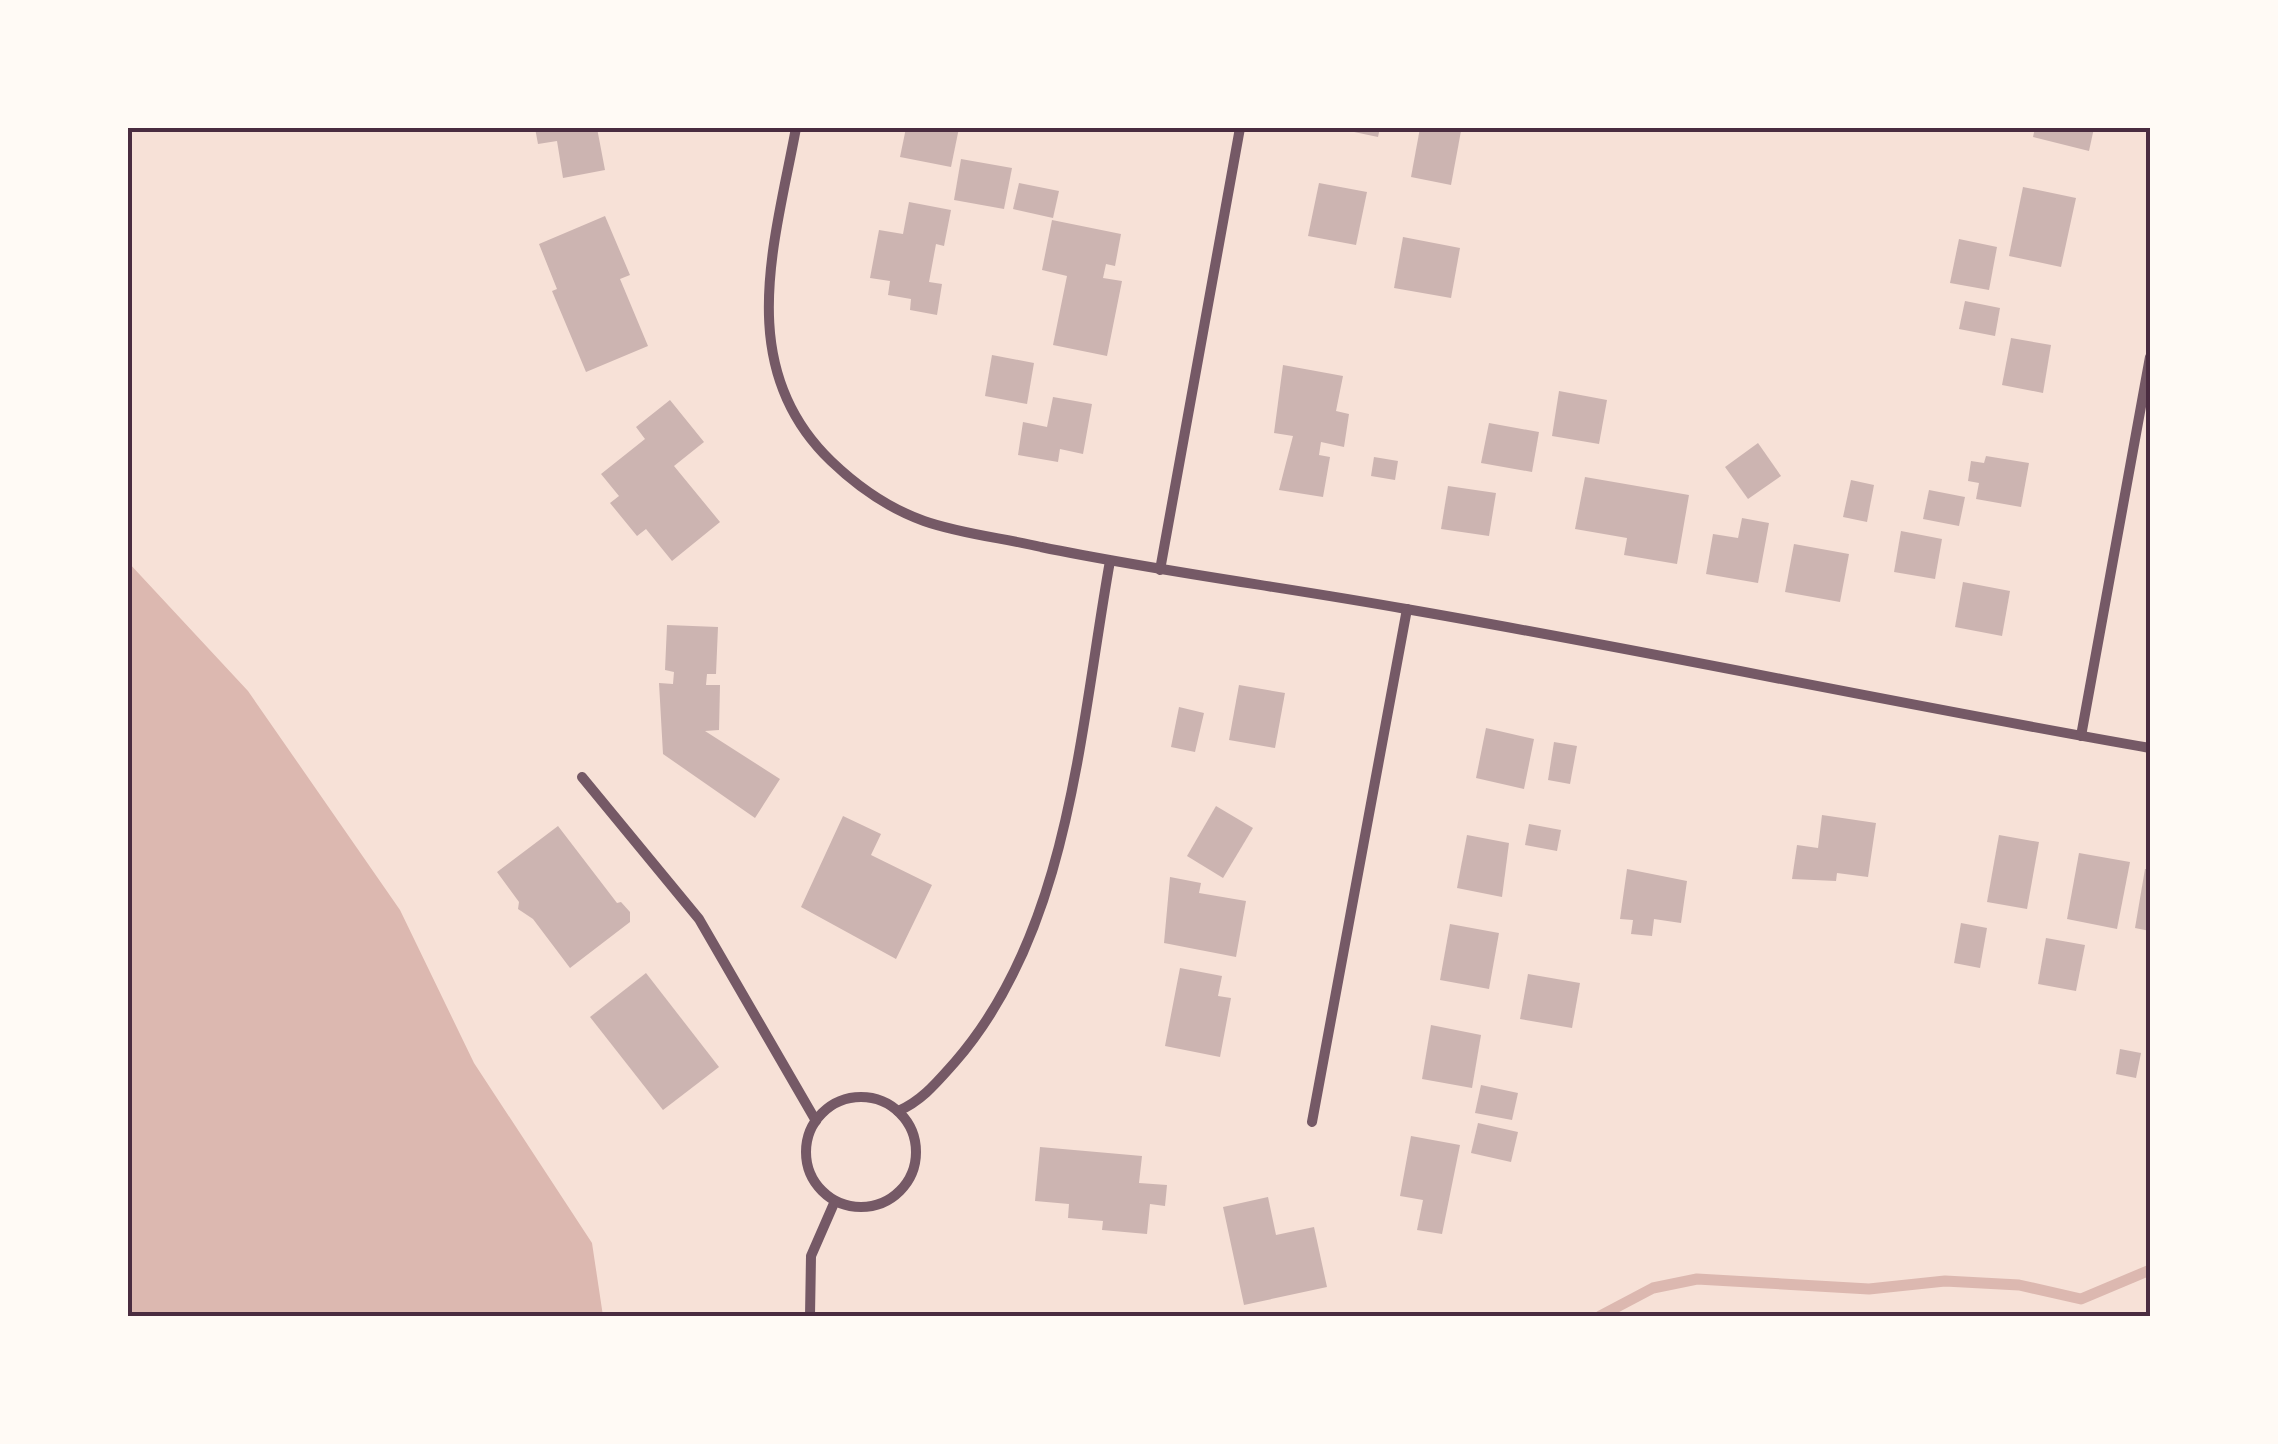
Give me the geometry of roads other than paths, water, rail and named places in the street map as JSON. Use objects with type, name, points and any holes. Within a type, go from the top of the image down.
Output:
[{"type":"street","points":[[796,128],[767,284],[766,322],[786,397],[816,443],[887,506],[928,522],[1110,561],[1408,609],[2150,748]]},
{"type":"street","points":[[1160,570],[1240,128]]},
{"type":"street","points":[[2081,736],[2150,357]]},
{"type":"street","points":[[898,1111],[913,1104],[940,1080],[981,1032],[1006,990],[1047,898],[1110,561]]},
{"type":"street","points":[[1312,1122],[1408,609]]},
{"type":"street","points":[[582,776],[699,919],[816,1121]]},
{"type":"street","points":[[864,1097],[898,1111],[916,1141],[916,1159],[901,1191],[870,1207],[835,1201],[810,1174],[808,1138],[816,1121],[845,1099],[864,1097]]},
{"type":"street","points":[[810,1316],[812,1256],[835,1201]]},
{"type":"waterway","points":[[1600,1316],[1653,1288],[1697,1279],[1869,1289],[1945,1281],[2019,1285],[2081,1299],[2150,1270]]}]
